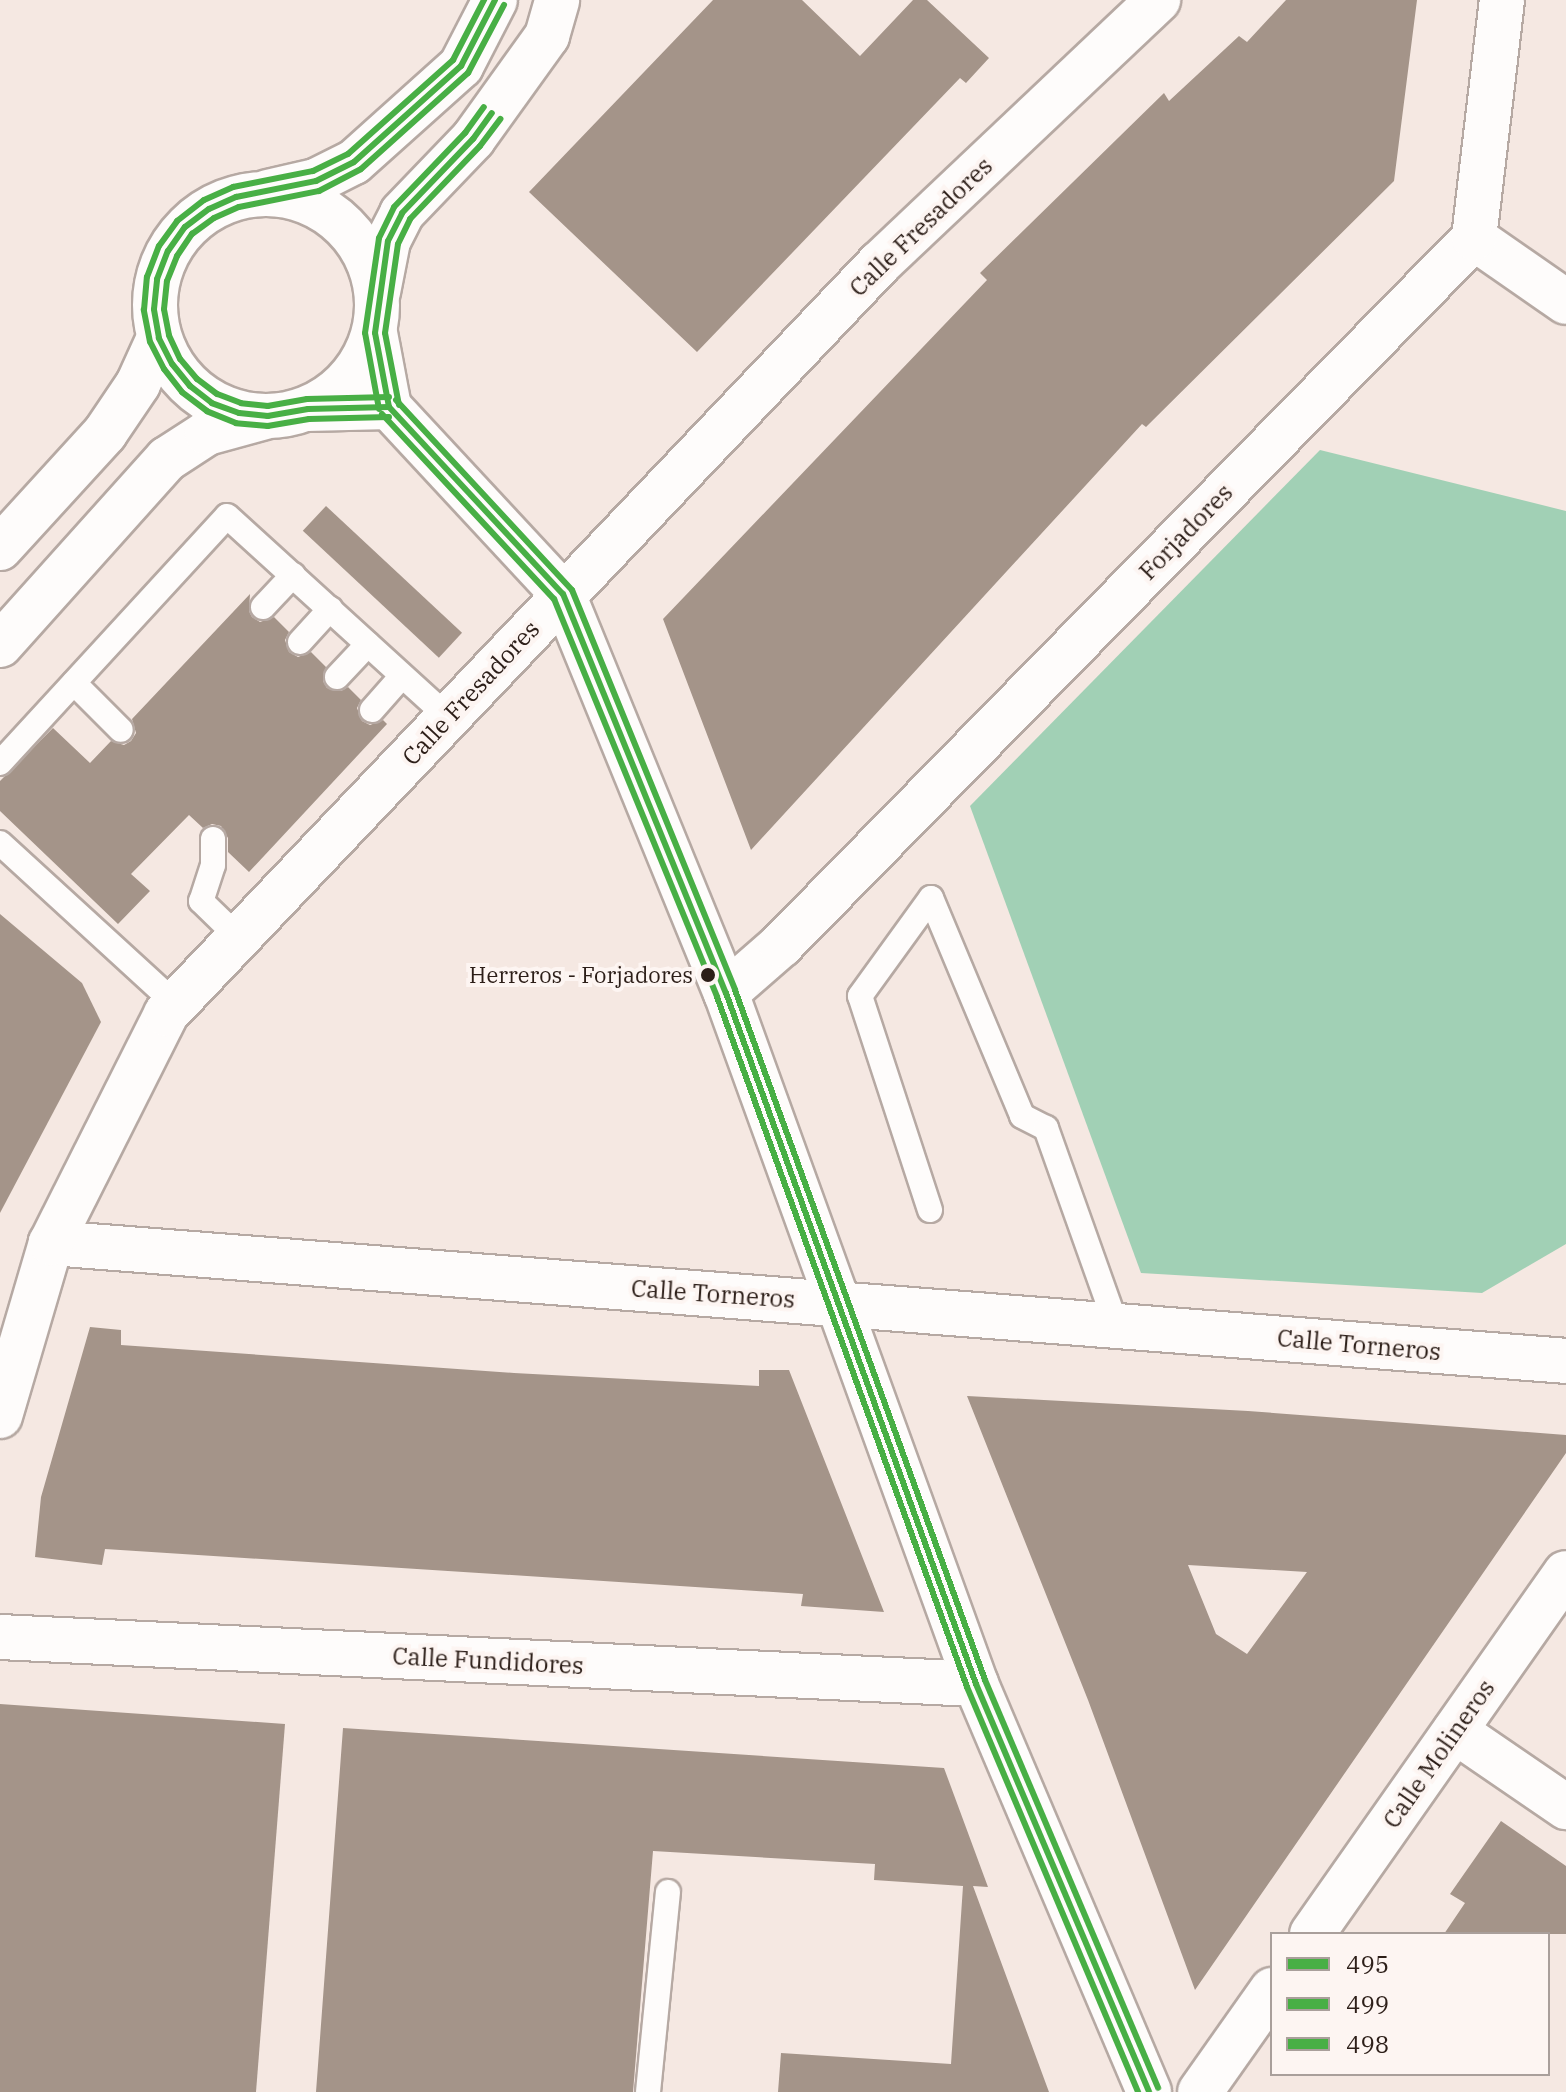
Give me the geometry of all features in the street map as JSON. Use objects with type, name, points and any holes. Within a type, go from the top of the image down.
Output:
[{"type":"street","points":[[389,407],[239,413],[212,403],[190,386],[172,364],[159,338],[154,309],[157,279],[176,239],[209,209],[236,197],[316,181],[354,162],[461,66],[495,0]]},
{"type":"street","points":[[0,645],[167,459],[207,433],[288,412],[346,382],[361,364],[377,312],[388,241],[402,213],[473,139],[547,36],[557,0]]},
{"type":"street","name":"Calle Fresadores","points":[[0,1416],[51,1243],[166,1014],[880,263],[1158,0]]},
{"type":"street","points":[[1502,0],[1474,238],[1566,302]]},
{"type":"street","points":[[266,192],[306,199],[341,221],[366,253],[389,407],[563,594],[726,993],[976,1684],[1149,2092]]},
{"type":"street","name":"Forjadores","points":[[726,993],[781,945],[1474,238]]},
{"type":"street","points":[[0,548],[105,433],[138,384],[159,338]]},
{"type":"street","name":"Calle Torneros","points":[[51,1243],[1566,1361]]},
{"type":"street","name":"Calle Molineros","points":[[1313,1932],[1566,1573]]},
{"type":"street","name":"Calle Fundidores","points":[[0,1637],[976,1684]]},
{"type":"street","points":[[1455,1731],[1566,1807]]},
{"type":"street","points":[[1200,2092],[1270,1993]]},
{"type":"lane","points":[[0,763],[227,516],[449,718]]},
{"type":"lane","points":[[263,607],[293,575]]},
{"type":"lane","points":[[300,642],[330,609]]},
{"type":"lane","points":[[337,677],[368,644]]},
{"type":"lane","points":[[372,710],[402,676]]},
{"type":"lane","points":[[74,683],[121,730]]},
{"type":"lane","points":[[213,839],[223,861],[201,901],[239,938]]},
{"type":"lane","points":[[0,843],[176,1004]]},
{"type":"lane","points":[[930,1210],[860,996],[931,898],[1022,1116],[1046,1128],[1116,1325]]},
{"type":"lane","points":[[648,2092],[668,1892]]},
{"type":"green space","points":[[1320,450],[1566,511],[1566,1244],[1482,1293],[1141,1273],[970,806]]},
{"type":"building","points":[[713,0],[802,0],[860,56],[913,0],[927,0],[989,58],[966,83],[960,78],[697,352],[529,192]]},
{"type":"building","points":[[1286,0],[1417,0],[1394,181],[1146,427],[1142,424],[751,850],[663,619],[987,280],[980,273],[1164,93],[1169,101],[1239,36],[1247,42]]},
{"type":"building","points":[[326,506],[462,633],[439,658],[303,531]]},
{"type":"building","points":[[250,594],[249,611],[252,617],[260,622],[274,617],[289,632],[285,640],[289,652],[298,657],[311,652],[326,667],[323,681],[327,688],[341,691],[348,687],[361,700],[357,708],[362,721],[370,725],[383,720],[387,724],[249,872],[228,852],[228,838],[221,826],[212,824],[203,828],[189,815],[131,874],[150,891],[118,924],[0,811],[0,781],[53,728],[90,763],[111,741],[124,745],[131,741],[136,733],[132,719]]},
{"type":"building","points":[[0,914],[82,983],[101,1022],[0,1213]]},
{"type":"building","points":[[90,1327],[121,1330],[121,1345],[514,1373],[759,1386],[759,1370],[789,1370],[884,1612],[801,1606],[803,1594],[527,1576],[105,1549],[102,1565],[35,1557],[41,1497]]},
{"type":"building","points":[[967,1396],[1248,1411],[1566,1435],[1566,1453],[1195,1990],[1088,1700]],"holes":[[[1188,1565],[1307,1572],[1247,1654],[1216,1634]]]},
{"type":"building","points":[[0,1704],[285,1724],[256,2092],[0,2092]]},
{"type":"building","points":[[343,1728],[944,1768],[988,1887],[973,1886],[1049,2092],[778,2092],[781,2053],[951,2064],[963,1886],[874,1880],[875,1864],[653,1851],[633,2092],[316,2092]]},
{"type":"building","points":[[1501,1821],[1566,1866],[1566,1934],[1445,1932],[1465,1903],[1450,1894]]},
{"type":"transit line","name":"498","points":[[389,417],[309,419],[268,426],[236,423],[207,411],[182,392],[164,369],[150,342],[144,310],[147,277],[159,246],[177,221],[204,200],[233,187],[313,171],[348,154],[453,60],[484,0]]},
{"type":"transit line","name":"495","points":[[389,407],[308,409],[268,416],[239,413],[212,403],[190,386],[172,364],[159,338],[154,309],[157,279],[168,251],[185,227],[209,209],[236,197],[316,181],[354,162],[461,66],[495,0]]},
{"type":"transit line","name":"499","points":[[389,397],[307,399],[268,406],[241,403],[217,394],[197,379],[180,359],[169,335],[164,309],[167,281],[177,256],[192,234],[214,218],[239,207],[319,191],[361,169],[468,73],[504,5]]},
{"type":"transit line","name":"498","points":[[379,409],[365,333],[379,238],[394,207],[465,133],[484,107]]},
{"type":"transit line","name":"495","points":[[389,407],[375,333],[388,241],[402,213],[473,139],[492,113]]},
{"type":"transit line","name":"499","points":[[399,405],[385,333],[398,244],[410,219],[480,146],[500,119]]},
{"type":"transit line","name":"498","points":[[396,400],[572,590],[735,990],[985,1680],[1158,2088]]},
{"type":"transit line","name":"495","points":[[389,407],[563,594],[726,993],[976,1684],[1149,2092]]},
{"type":"transit line","name":"499","points":[[382,414],[554,599],[717,997],[967,1687],[1138,2092]]},
{"type":"place","name":"Herreros - Forjadores","points":[[708,975]]}]
